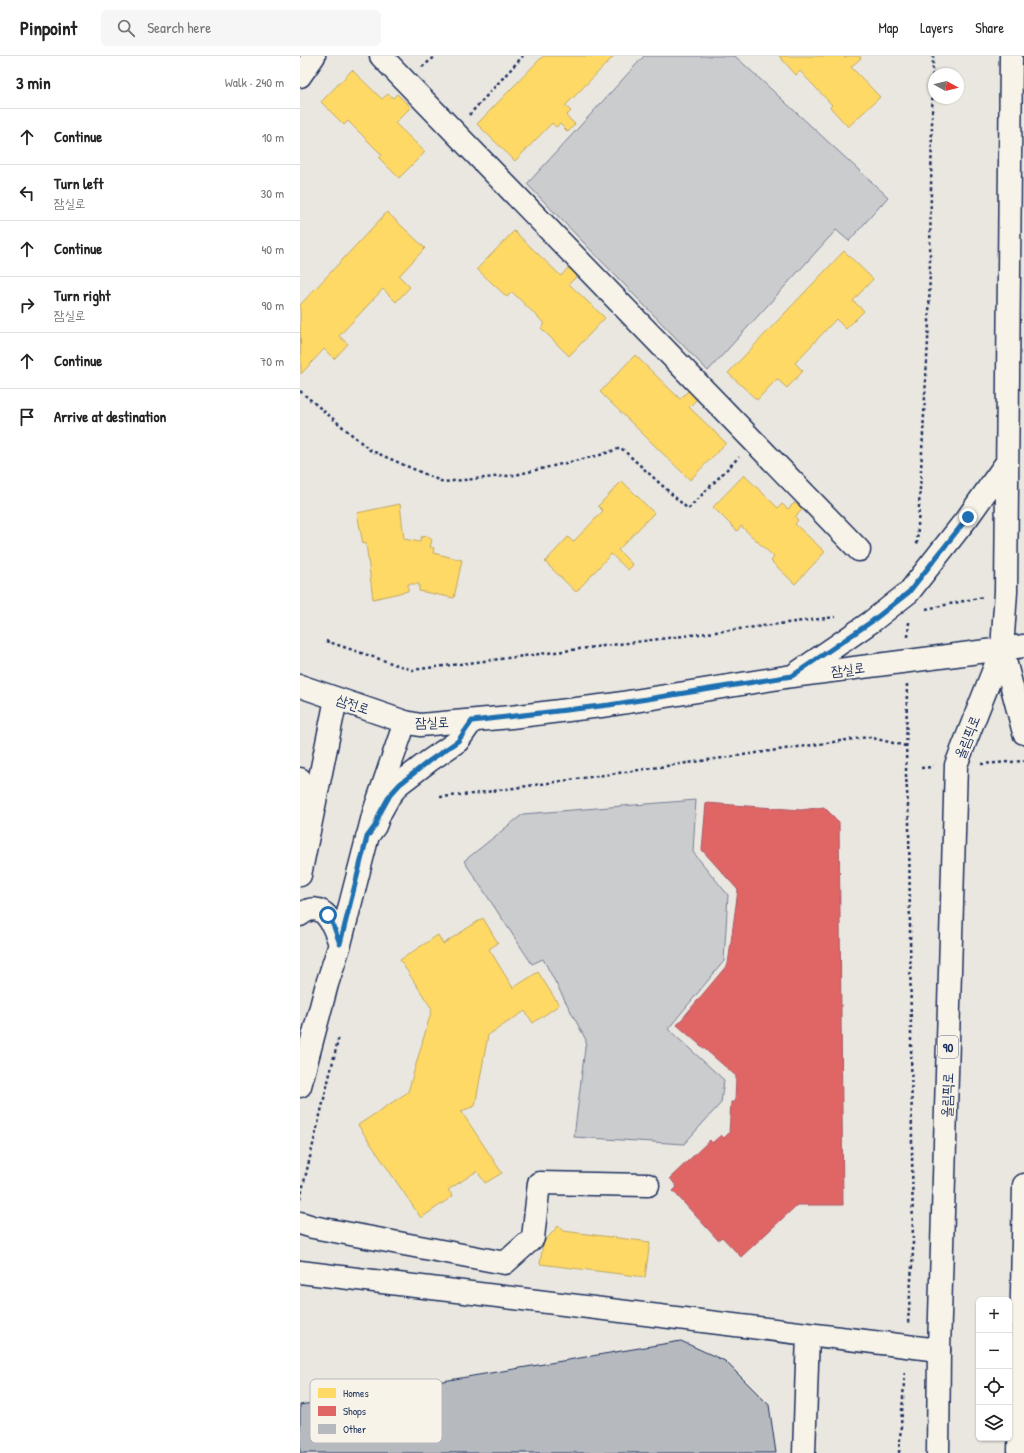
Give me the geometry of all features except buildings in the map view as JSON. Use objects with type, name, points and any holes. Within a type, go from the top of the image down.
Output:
[{"type":"main road","points":[[300,76],[314,56]]},
{"type":"main road","points":[[381,56],[859,550]]},
{"type":"main road","name":"올림픽로","points":[[938,1453],[956,765],[1002,649],[1006,592],[1011,56]]},
{"type":"main road","points":[[792,676],[871,622],[909,592],[968,517],[1007,462]]},
{"type":"main road","name":"잠실로","points":[[300,1086],[327,984],[340,944],[374,812],[405,722],[420,725],[472,721],[609,705],[792,676],[1024,646]]},
{"type":"main road","name":"올림픽로","points":[[1002,649],[1024,733]]},
{"type":"main road","name":"삼전로","points":[[300,686],[405,722]]},
{"type":"main road","points":[[300,875],[336,699]]},
{"type":"main road","points":[[367,837],[375,826],[390,795],[400,784],[429,761],[458,741],[472,721]]},
{"type":"main road","points":[[300,779],[305,802],[308,834]]},
{"type":"main road","points":[[300,915],[312,910],[322,911],[328,915],[340,944]]},
{"type":"main road","points":[[300,1223],[313,1227],[505,1263],[533,1238],[539,1183],[648,1186]]},
{"type":"main road","points":[[1020,1453],[1024,1185]]},
{"type":"main road","points":[[300,1272],[940,1350]]},
{"type":"main road","points":[[804,1453],[808,1334]]},
{"type":"path","points":[[454,131],[522,56]]},
{"type":"path","points":[[916,551],[929,322],[933,56]]},
{"type":"path","points":[[300,391],[370,450],[444,482],[515,475],[600,455],[621,448],[688,509],[754,441]]},
{"type":"path","points":[[924,609],[1006,592]]},
{"type":"path","points":[[326,641],[412,670],[837,617]]},
{"type":"path","points":[[440,797],[472,794],[868,737],[906,746],[909,822],[913,1251],[899,1453]]},
{"type":"shaded area","points":[[644,56],[735,56],[888,197],[849,241],[836,230],[708,371],[527,184]]},
{"type":"shaded area","points":[[696,800],[693,852],[728,895],[724,961],[668,1029],[724,1080],[721,1103],[684,1144],[574,1137],[586,1040],[543,959],[532,964],[464,861],[523,814]]},
{"type":"route","points":[[328,915],[340,944],[367,837],[375,826],[390,795],[409,776],[458,741],[472,721],[609,705],[792,676],[871,622],[909,592],[968,517]]}]
